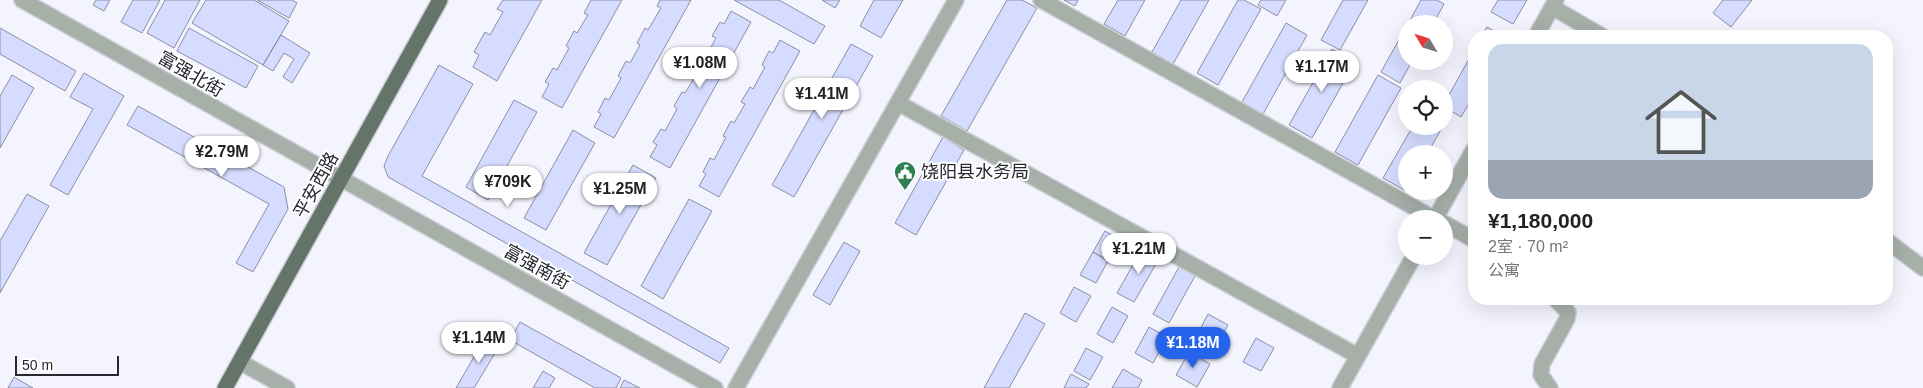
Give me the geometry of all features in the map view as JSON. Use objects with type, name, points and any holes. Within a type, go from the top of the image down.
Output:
[{"type":"main road","name":"平安西路","points":[[225,388],[440,0]]},
{"type":"street","name":"富强北街","points":[[22,0],[341,179]]},
{"type":"street","points":[[736,388],[956,0]]},
{"type":"street","points":[[1041,0],[1419,210]]},
{"type":"street","points":[[1539,30],[1554,4],[1593,30]]},
{"type":"street","points":[[898,103],[1358,356]]},
{"type":"street","points":[[1440,210],[1468,160]]},
{"type":"street","name":"富强南街","points":[[341,179],[715,388]]},
{"type":"street","points":[[1453,228],[1468,237]]},
{"type":"street","points":[[1893,245],[1923,268]]},
{"type":"street","points":[[1340,388],[1409,265]]},
{"type":"street","points":[[1550,388],[1541,375],[1542,364],[1567,319],[1568,312],[1561,305]]},
{"type":"street","points":[[240,362],[287,388]]},
{"type":"building","points":[[96,0],[110,0],[104,11],[93,5]]},
{"type":"building","points":[[133,0],[160,0],[142,33],[121,22]]},
{"type":"building","points":[[165,0],[200,0],[174,48],[147,33]]},
{"type":"building","points":[[206,0],[254,0],[289,21],[263,65],[192,23]]},
{"type":"building","points":[[257,0],[292,0],[297,3],[289,18]]},
{"type":"building","points":[[503,0],[542,0],[497,81],[473,67],[479,55],[474,52],[485,32],[490,35],[503,12],[497,9]]},
{"type":"building","points":[[591,0],[622,0],[562,108],[542,97],[549,84],[545,82],[553,68],[557,70],[569,48],[566,46],[574,31],[577,33],[588,15],[584,13]]},
{"type":"building","points":[[660,0],[691,0],[614,138],[594,127],[601,114],[598,112],[605,98],[609,100],[621,78],[618,76],[626,61],[630,63],[640,45],[637,43],[645,28],[648,30],[661,8],[657,6]]},
{"type":"building","points":[[734,0],[779,0],[825,26],[814,44]]},
{"type":"building","points":[[822,0],[840,0],[835,8]]},
{"type":"building","points":[[874,0],[903,0],[881,38],[860,26]]},
{"type":"building","points":[[1007,0],[1022,0],[1037,8],[967,131],[941,116]]},
{"type":"building","points":[[1064,0],[1078,0],[1075,6]]},
{"type":"building","points":[[1118,0],[1145,0],[1125,36],[1104,24]]},
{"type":"building","points":[[1181,0],[1209,0],[1173,64],[1152,52]]},
{"type":"building","points":[[1238,0],[1244,0],[1261,9],[1218,85],[1197,73]]},
{"type":"building","points":[[1261,0],[1286,0],[1277,16],[1258,5]]},
{"type":"building","points":[[1343,0],[1368,0],[1340,50],[1321,40]]},
{"type":"building","points":[[1421,0],[1437,0],[1444,4],[1438,15],[1413,15]]},
{"type":"building","points":[[1498,0],[1527,0],[1513,24],[1491,12]]},
{"type":"building","points":[[1723,0],[1752,0],[1731,27],[1713,13]]},
{"type":"building","points":[[731,11],[751,22],[670,168],[650,157],[657,145],[653,142],[661,129],[665,131],[677,109],[674,106],[682,92],[685,93],[696,75],[692,73],[701,58],[704,60],[716,38],[712,36],[720,22],[724,24]]},
{"type":"building","points":[[1286,23],[1307,35],[1263,114],[1242,102]]},
{"type":"building","points":[[0,28],[76,71],[65,91],[0,54]]},
{"type":"building","points":[[189,28],[258,66],[246,88],[177,51]]},
{"type":"building","points":[[281,35],[310,53],[292,83],[283,77],[294,59],[284,53],[273,71],[263,65]]},
{"type":"building","points":[[780,40],[800,51],[719,197],[699,186],[706,174],[703,172],[710,158],[714,160],[726,137],[723,136],[731,121],[734,123],[745,104],[741,102],[750,87],[753,89],[765,67],[762,65],[769,51],[773,53]]},
{"type":"building","points":[[1398,41],[1398,70],[1407,70],[1402,80],[1398,80],[1398,82],[1381,72]]},
{"type":"building","points":[[851,44],[873,56],[794,197],[772,185]]},
{"type":"building","points":[[1332,49],[1355,62],[1312,138],[1289,125]]},
{"type":"building","points":[[1468,61],[1468,105],[1461,117],[1453,112],[1453,88]]},
{"type":"building","points":[[439,65],[473,84],[422,176],[729,348],[720,363],[388,177],[384,166],[388,156]]},
{"type":"building","points":[[84,73],[124,96],[68,195],[50,185],[93,109],[70,97]]},
{"type":"building","points":[[12,75],[34,88],[0,148],[0,96]]},
{"type":"building","points":[[1378,75],[1398,86],[1398,93],[1358,165],[1335,152]]},
{"type":"building","points":[[514,100],[537,112],[488,200],[466,187]]},
{"type":"building","points":[[138,106],[284,187],[288,209],[253,272],[236,263],[269,204],[127,125]]},
{"type":"building","points":[[573,130],[595,143],[546,230],[524,218]]},
{"type":"building","points":[[1408,135],[1438,135],[1432,145],[1402,145]]},
{"type":"building","points":[[943,137],[964,150],[916,235],[895,223]]},
{"type":"building","points":[[1398,152],[1398,186],[1383,178]]},
{"type":"building","points":[[633,165],[656,178],[607,265],[584,253]]},
{"type":"building","points":[[27,194],[49,206],[0,293],[0,241]]},
{"type":"building","points":[[689,199],[712,211],[663,299],[641,286]]},
{"type":"building","points":[[1105,231],[1122,241],[1111,262],[1093,252]]},
{"type":"building","points":[[844,242],[860,251],[830,305],[813,295]]},
{"type":"building","points":[[1143,247],[1160,257],[1134,302],[1117,293]]},
{"type":"building","points":[[1093,252],[1108,261],[1096,283],[1080,275]]},
{"type":"building","points":[[1179,267],[1195,276],[1169,323],[1153,314]]},
{"type":"building","points":[[1074,287],[1091,296],[1076,322],[1060,313]]},
{"type":"building","points":[[1112,307],[1128,316],[1113,343],[1097,334]]},
{"type":"building","points":[[1025,313],[1045,324],[1009,388],[984,388]]},
{"type":"building","points":[[1208,314],[1228,325],[1215,348],[1196,337]]},
{"type":"building","points":[[520,322],[621,378],[616,388],[595,388],[510,340]]},
{"type":"building","points":[[1149,327],[1167,337],[1153,363],[1135,353]]},
{"type":"building","points":[[486,336],[500,345],[474,388],[456,388]]},
{"type":"building","points":[[1256,338],[1274,348],[1261,371],[1243,362]]},
{"type":"building","points":[[1086,348],[1103,357],[1090,380],[1074,371]]},
{"type":"building","points":[[1189,352],[1210,364],[1197,387],[1176,375]]},
{"type":"building","points":[[1123,369],[1142,380],[1138,388],[1112,388]]},
{"type":"building","points":[[543,371],[555,378],[549,388],[533,388]]},
{"type":"building","points":[[1071,374],[1089,384],[1086,388],[1064,388]]},
{"type":"building","points":[[14,377],[33,388],[8,388]]},
{"type":"building","points":[[624,380],[640,388],[620,388]]},
{"type":"place","name":"饶阳县水务局","points":[[905,191]]}]
